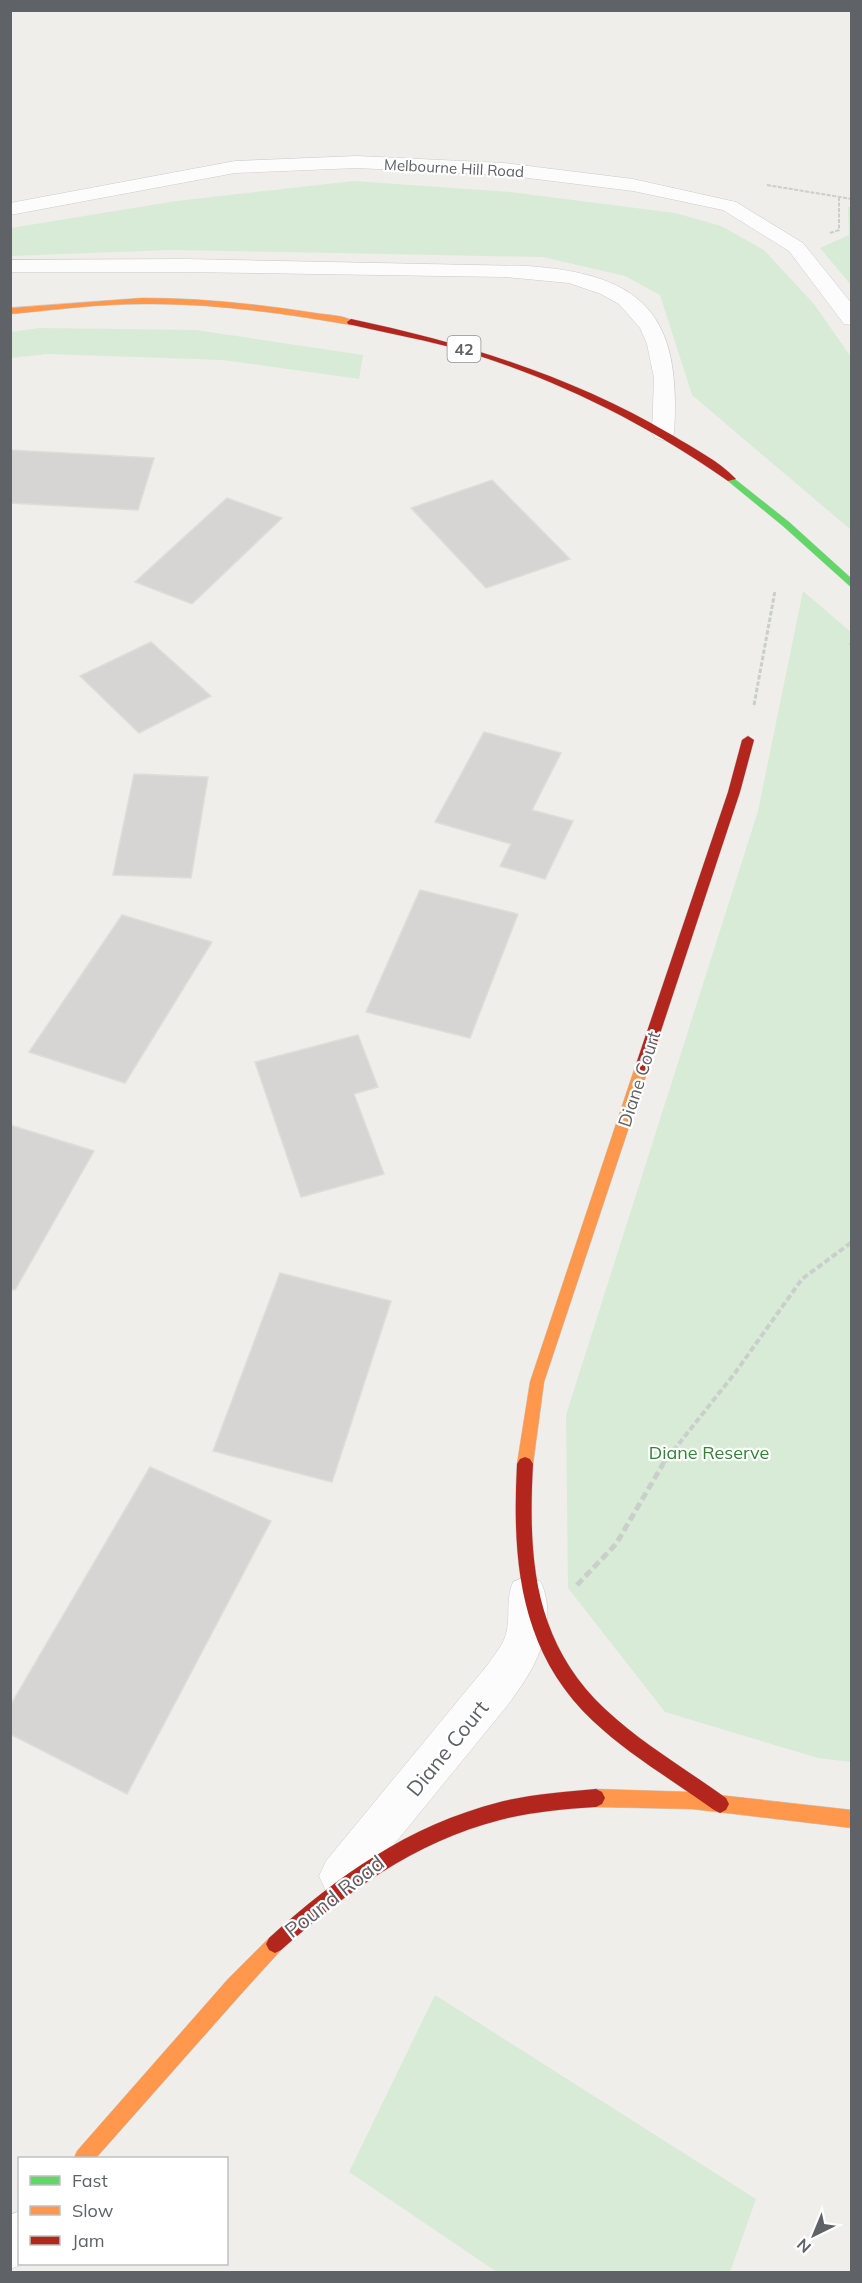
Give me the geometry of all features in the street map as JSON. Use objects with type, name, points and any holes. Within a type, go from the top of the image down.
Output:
[{"type":"street","name":"Melbourne Hill Road","points":[[10,209],[235,167],[357,162],[504,169],[633,185],[729,206],[796,247],[852,319]]},
{"type":"street","points":[[10,266],[143,264],[482,271],[539,273],[581,280],[625,299],[639,311],[651,330],[659,345],[666,378],[663,433]]},
{"type":"street","name":"42","points":[[10,311],[144,301],[249,307],[354,322],[429,339],[529,370],[582,392],[663,433],[718,469],[784,522],[852,585]]},
{"type":"street","name":"Diane Court","points":[[317,1905],[441,1756],[515,1659],[524,1640],[528,1623],[524,1487],[530,1415],[537,1382],[727,815],[748,740]]},
{"type":"street","name":"Diane Court","points":[[525,1570],[533,1608],[540,1625],[555,1658],[574,1688],[594,1711],[720,1804]]},
{"type":"street","name":"Pound Road","points":[[85,2157],[243,1976],[284,1933],[365,1867],[412,1841],[467,1820],[510,1808],[574,1799],[623,1797],[692,1800],[852,1819]]},
{"type":"path","points":[[748,740],[775,591]]},
{"type":"path","points":[[540,1625],[616,1544],[662,1465],[735,1373],[802,1279],[852,1242]]},
{"type":"green space","points":[[354,181],[510,192],[675,213],[721,226],[764,250],[814,304],[851,357],[851,530],[692,395],[660,295],[625,276],[543,257],[170,250],[11,256],[11,228],[176,201]]},
{"type":"green space","points":[[848,207],[851,207],[851,285],[820,248],[849,235]]},
{"type":"green space","points":[[39,328],[196,330],[363,355],[359,379],[223,360],[48,354],[11,358],[11,332]]},
{"type":"green space","name":"Diane Reserve","points":[[803,591],[852,633],[851,1762],[818,1758],[665,1712],[568,1588],[566,1415],[758,811]]},
{"type":"green space","points":[[435,1995],[756,2199],[730,2272],[497,2272],[349,2172]]},
{"type":"building","points":[[10,450],[154,458],[138,510],[10,503]]},
{"type":"building","points":[[492,480],[570,559],[486,588],[411,508]]},
{"type":"building","points":[[227,498],[282,518],[192,604],[135,582]]},
{"type":"building","points":[[151,642],[211,696],[139,733],[80,676]]},
{"type":"building","points":[[484,732],[561,753],[532,810],[573,821],[545,879],[500,866],[511,844],[435,822]]},
{"type":"building","points":[[134,774],[208,777],[191,878],[113,875]]},
{"type":"building","points":[[420,890],[518,914],[470,1038],[366,1012]]},
{"type":"building","points":[[122,915],[212,942],[125,1083],[29,1052]]},
{"type":"building","points":[[358,1035],[378,1087],[354,1094],[384,1174],[301,1197],[255,1062]]},
{"type":"building","points":[[10,1125],[94,1151],[15,1290],[10,1289]]},
{"type":"building","points":[[280,1273],[391,1301],[332,1482],[213,1451]]},
{"type":"building","points":[[150,1467],[271,1521],[127,1794],[10,1734],[10,1706]]},
{"type":"traffic: fast","points":[[731,479],[786,524],[852,585]]},
{"type":"traffic: slow","points":[[10,311],[85,304],[161,301],[256,308],[351,322]]},
{"type":"traffic: slow","points":[[525,1464],[537,1382],[641,1070]]},
{"type":"traffic: slow","points":[[596,1798],[692,1800],[852,1819]]},
{"type":"traffic: slow","points":[[85,2157],[235,1986],[275,1944]]},
{"type":"traffic: jam","points":[[351,322],[452,345],[550,378],[644,423],[688,449],[731,479]]},
{"type":"traffic: jam","points":[[641,1070],[734,792],[748,740]]},
{"type":"traffic: jam","points":[[525,1464],[523,1533],[526,1567],[541,1631],[555,1661],[574,1689],[599,1715],[643,1750],[720,1804]]},
{"type":"traffic: jam","points":[[275,1944],[347,1883],[421,1839],[460,1823],[502,1810],[547,1802],[596,1798]]}]
